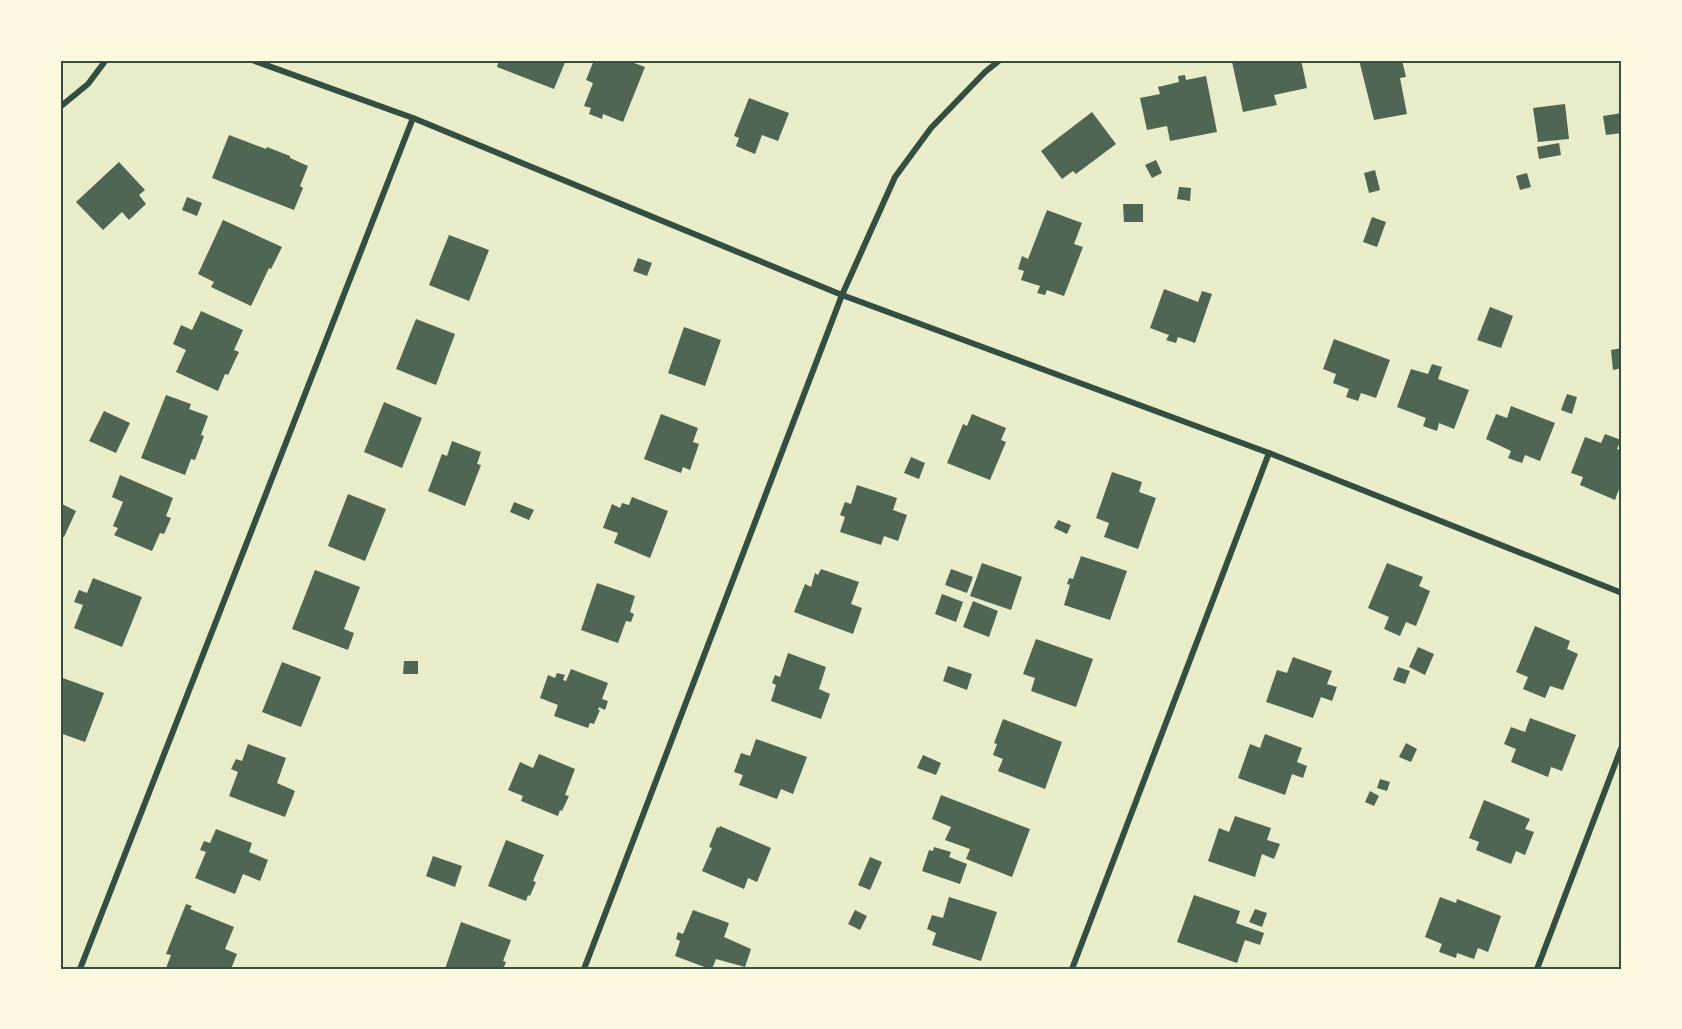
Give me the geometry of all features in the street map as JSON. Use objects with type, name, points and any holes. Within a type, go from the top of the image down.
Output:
[{"type":"street","points":[[60,107],[88,84],[106,60]]},
{"type":"street","points":[[252,60],[413,118],[842,295],[1269,453],[1622,593]]},
{"type":"street","points":[[584,969],[842,295],[895,177],[931,128],[985,72],[1000,60]]},
{"type":"street","points":[[80,969],[413,118]]},
{"type":"street","points":[[1072,969],[1269,453]]},
{"type":"street","points":[[1537,969],[1622,746]]},
{"type":"building","points":[[499,60],[566,60],[554,89],[497,67]]},
{"type":"building","points":[[594,60],[626,60],[645,67],[623,122],[603,114],[602,119],[589,114],[591,108],[584,106],[593,83],[586,80]]},
{"type":"building","points":[[1301,60],[1307,88],[1274,95],[1277,105],[1243,112],[1232,62]]},
{"type":"building","points":[[1359,60],[1402,60],[1406,77],[1400,78],[1407,114],[1374,120]]},
{"type":"building","points":[[1185,75],[1186,80],[1206,76],[1217,132],[1170,141],[1167,126],[1147,130],[1140,98],[1160,94],[1158,87],[1179,82],[1178,76]]},
{"type":"building","points":[[749,98],[789,113],[778,141],[762,135],[755,154],[736,146],[739,138],[734,136]]},
{"type":"building","points":[[1565,104],[1569,139],[1538,142],[1533,108]]},
{"type":"building","points":[[1092,112],[1116,144],[1076,174],[1073,171],[1062,179],[1041,151]]},
{"type":"building","points":[[1622,113],[1622,133],[1606,135],[1603,116]]},
{"type":"building","points":[[229,135],[290,156],[308,166],[300,186],[303,188],[294,210],[212,178]]},
{"type":"building","points":[[1559,143],[1561,155],[1539,159],[1537,147]]},
{"type":"building","points":[[1156,160],[1162,173],[1152,178],[1145,165]]},
{"type":"building","points":[[119,162],[145,190],[139,195],[146,204],[129,220],[122,212],[103,230],[76,202]]},
{"type":"building","points":[[1375,170],[1380,190],[1369,193],[1364,173]]},
{"type":"building","points":[[1527,173],[1531,187],[1520,190],[1516,176]]},
{"type":"building","points":[[1179,187],[1191,188],[1190,201],[1177,199]]},
{"type":"building","points":[[187,197],[202,203],[197,216],[182,210]]},
{"type":"building","points":[[1123,204],[1143,204],[1143,222],[1124,222]]},
{"type":"building","points":[[1047,210],[1082,223],[1074,244],[1083,247],[1064,296],[1047,290],[1045,295],[1037,293],[1040,286],[1021,280],[1024,271],[1018,269],[1022,256],[1028,259]]},
{"type":"building","points":[[1372,217],[1386,222],[1377,247],[1363,242]]},
{"type":"building","points":[[223,220],[282,247],[251,306],[211,287],[214,282],[198,274]]},
{"type":"building","points":[[449,235],[489,250],[469,301],[429,285]]},
{"type":"building","points":[[638,258],[652,263],[647,276],[633,271]]},
{"type":"building","points":[[1164,289],[1198,302],[1202,291],[1212,294],[1195,343],[1178,337],[1176,343],[1166,340],[1169,335],[1150,328]]},
{"type":"building","points":[[1490,307],[1513,316],[1501,348],[1477,340]]},
{"type":"building","points":[[201,311],[243,330],[234,350],[239,352],[228,375],[225,374],[218,391],[176,372],[186,350],[173,344],[181,325],[192,330]]},
{"type":"building","points":[[416,319],[455,334],[436,385],[396,369]]},
{"type":"building","points":[[684,327],[721,340],[705,386],[668,373]]},
{"type":"building","points":[[1334,339],[1390,360],[1376,398],[1361,393],[1358,401],[1346,397],[1349,389],[1333,383],[1336,374],[1323,369]]},
{"type":"building","points":[[1622,348],[1622,368],[1613,370],[1611,350]]},
{"type":"building","points":[[1432,364],[1442,367],[1438,379],[1469,390],[1454,429],[1439,423],[1437,431],[1423,426],[1426,418],[1397,407],[1411,369],[1428,374]]},
{"type":"building","points":[[1567,394],[1577,397],[1572,414],[1561,410]]},
{"type":"building","points":[[166,395],[191,404],[189,409],[208,416],[201,435],[204,436],[195,460],[191,459],[185,475],[141,458]]},
{"type":"building","points":[[384,402],[422,418],[402,468],[364,452]]},
{"type":"building","points":[[1511,406],[1555,423],[1540,461],[1525,455],[1522,463],[1508,458],[1511,451],[1486,439],[1496,414],[1507,418]]},
{"type":"building","points":[[104,411],[130,423],[116,453],[89,441]]},
{"type":"building","points":[[661,414],[698,428],[693,442],[699,444],[690,470],[683,467],[681,473],[644,459]]},
{"type":"building","points":[[972,414],[1006,428],[1001,440],[1006,442],[990,480],[947,463],[963,424],[967,426]]},
{"type":"building","points":[[1605,434],[1621,440],[1617,449],[1622,451],[1622,481],[1615,500],[1580,485],[1583,477],[1571,473],[1585,437],[1601,443]]},
{"type":"building","points":[[452,441],[481,452],[477,464],[481,465],[465,506],[428,491],[442,454],[447,456]]},
{"type":"building","points":[[911,457],[925,463],[919,479],[904,473]]},
{"type":"building","points":[[1112,472],[1142,482],[1139,492],[1156,498],[1138,549],[1104,537],[1109,523],[1096,518]]},
{"type":"building","points":[[120,475],[173,498],[166,516],[171,518],[164,534],[160,533],[152,551],[114,535],[118,528],[113,526],[123,502],[112,497]]},
{"type":"building","points":[[857,485],[897,498],[893,510],[907,515],[898,541],[884,536],[881,545],[840,532],[845,517],[840,515],[845,502],[851,504]]},
{"type":"building","points":[[348,494],[386,509],[365,561],[328,546]]},
{"type":"building","points":[[632,497],[668,511],[650,558],[614,543],[618,533],[603,528],[612,504],[620,508],[622,503],[629,505]]},
{"type":"building","points":[[514,502],[534,510],[529,520],[510,512]]},
{"type":"building","points":[[60,503],[76,511],[64,537],[60,536]]},
{"type":"building","points":[[1058,520],[1071,525],[1067,534],[1054,528]]},
{"type":"building","points":[[1081,556],[1127,571],[1110,620],[1064,605],[1070,585],[1067,584],[1069,578],[1073,579]]},
{"type":"building","points":[[982,563],[1022,577],[1011,610],[970,596]]},
{"type":"building","points":[[1387,563],[1423,577],[1419,586],[1430,591],[1416,626],[1406,622],[1400,636],[1384,629],[1389,617],[1368,608]]},
{"type":"building","points":[[821,569],[859,582],[851,604],[862,608],[853,634],[794,612],[805,584],[811,587],[815,573],[818,575]]},
{"type":"building","points":[[951,569],[973,577],[967,593],[945,585]]},
{"type":"building","points":[[315,570],[360,587],[344,629],[354,633],[348,650],[292,629]]},
{"type":"building","points":[[93,578],[142,597],[122,647],[74,628],[83,605],[74,602],[79,590],[87,593]]},
{"type":"building","points":[[597,583],[635,596],[630,612],[634,614],[631,622],[626,621],[618,643],[581,630]]},
{"type":"building","points":[[942,594],[963,602],[956,622],[935,614]]},
{"type":"building","points":[[973,601],[998,611],[989,637],[963,627]]},
{"type":"building","points":[[1535,626],[1570,641],[1567,649],[1578,654],[1563,690],[1550,686],[1545,698],[1523,689],[1528,677],[1516,672]]},
{"type":"building","points":[[1036,639],[1093,659],[1076,707],[1031,691],[1035,678],[1023,674]]},
{"type":"building","points":[[1418,647],[1434,654],[1425,675],[1409,667]]},
{"type":"building","points":[[788,653],[826,667],[819,689],[830,694],[821,719],[771,701],[776,685],[772,683],[775,675],[780,677]]},
{"type":"building","points":[[1293,657],[1332,671],[1327,684],[1337,687],[1332,701],[1321,697],[1313,718],[1266,702],[1277,670],[1287,673]]},
{"type":"building","points":[[404,661],[418,661],[418,674],[403,674]]},
{"type":"building","points":[[282,662],[321,677],[301,727],[262,712]]},
{"type":"building","points":[[948,666],[972,674],[967,690],[943,681]]},
{"type":"building","points":[[1398,667],[1410,671],[1405,684],[1393,680]]},
{"type":"building","points":[[571,669],[608,683],[602,699],[608,701],[605,710],[599,707],[598,710],[600,710],[594,724],[590,723],[588,728],[554,716],[558,705],[540,698],[548,675],[555,678],[557,673],[565,675],[563,680],[566,681]]},
{"type":"building","points":[[60,677],[104,693],[85,742],[60,733]]},
{"type":"building","points":[[1530,718],[1576,735],[1562,771],[1551,767],[1548,777],[1511,762],[1516,749],[1504,744],[1511,727],[1525,732]]},
{"type":"building","points":[[1003,719],[1062,742],[1045,789],[998,771],[1003,759],[993,755],[997,744],[994,743]]},
{"type":"building","points":[[1265,734],[1302,748],[1297,762],[1307,766],[1303,778],[1292,774],[1285,795],[1238,778],[1250,744],[1260,748]]},
{"type":"building","points":[[756,739],[807,757],[793,794],[781,789],[777,799],[739,785],[743,775],[734,772],[741,753],[750,756]]},
{"type":"building","points":[[1406,743],[1417,749],[1411,762],[1399,757]]},
{"type":"building","points":[[248,744],[286,758],[277,783],[295,791],[285,817],[229,796],[238,772],[231,769],[236,759],[242,761]]},
{"type":"building","points":[[539,754],[575,769],[565,795],[569,796],[558,816],[521,801],[523,796],[508,790],[520,762],[533,768]]},
{"type":"building","points":[[923,755],[941,763],[936,775],[917,768]]},
{"type":"building","points":[[1380,779],[1390,782],[1387,791],[1377,788]]},
{"type":"building","points":[[1370,791],[1379,796],[1374,806],[1365,802]]},
{"type":"building","points":[[941,795],[1030,829],[1012,877],[966,859],[970,849],[945,840],[951,827],[932,819]]},
{"type":"building","points":[[1484,800],[1530,819],[1525,829],[1534,832],[1525,855],[1516,851],[1511,864],[1476,850],[1479,842],[1469,838]]},
{"type":"building","points":[[1235,816],[1271,828],[1267,840],[1280,844],[1274,859],[1262,854],[1255,877],[1208,861],[1219,828],[1229,832]]},
{"type":"building","points":[[720,826],[771,848],[757,882],[748,878],[744,889],[702,871],[712,848],[709,847],[717,827]]},
{"type":"building","points":[[216,829],[252,843],[249,852],[268,860],[260,881],[243,874],[235,894],[195,878],[206,852],[200,850],[204,841],[210,843]]},
{"type":"building","points":[[506,840],[544,855],[533,881],[536,882],[526,901],[488,886]]},
{"type":"building","points":[[934,847],[951,852],[949,857],[967,864],[960,884],[922,871],[929,850],[933,851]]},
{"type":"building","points":[[433,856],[462,866],[455,887],[426,876]]},
{"type":"building","points":[[870,857],[882,862],[870,890],[858,885]]},
{"type":"building","points":[[1194,895],[1240,911],[1236,923],[1264,933],[1260,945],[1245,940],[1237,963],[1177,942]]},
{"type":"building","points":[[949,897],[997,912],[981,961],[932,945],[936,933],[927,929],[932,915],[943,918]]},
{"type":"building","points":[[1440,897],[1456,903],[1457,899],[1501,916],[1488,952],[1478,948],[1474,959],[1457,953],[1456,958],[1439,952],[1442,944],[1425,937]]},
{"type":"building","points":[[186,904],[192,906],[190,909],[234,927],[225,949],[237,954],[231,969],[166,968],[171,955],[166,954]]},
{"type":"building","points":[[1255,909],[1267,913],[1262,927],[1249,922]]},
{"type":"building","points":[[693,910],[729,923],[724,937],[751,949],[745,967],[716,959],[710,969],[675,956],[680,941],[676,939],[678,932],[683,934]]},
{"type":"building","points":[[855,910],[867,916],[860,930],[848,924]]},
{"type":"building","points":[[461,922],[511,940],[503,961],[506,962],[503,969],[445,969]]}]
